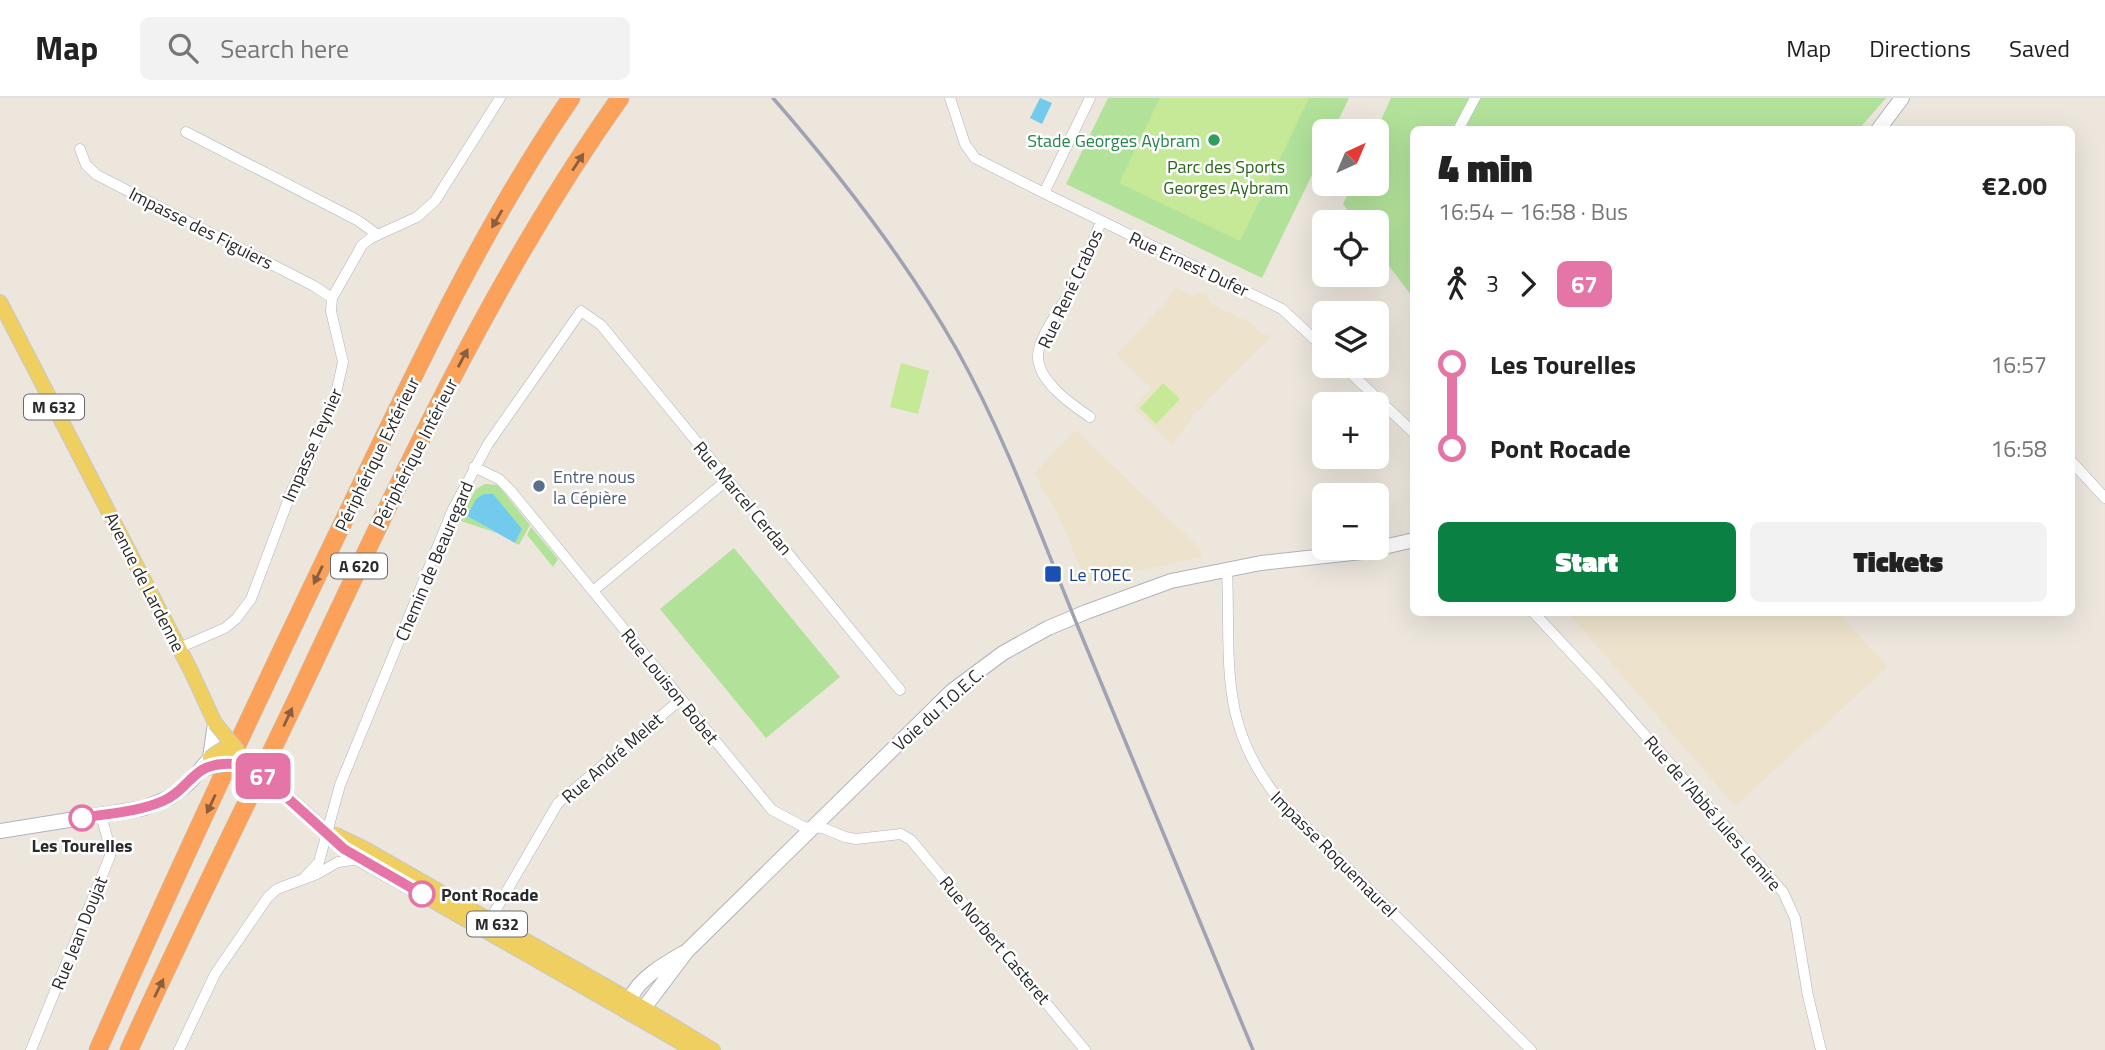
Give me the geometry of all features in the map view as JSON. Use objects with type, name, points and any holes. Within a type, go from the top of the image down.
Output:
[{"type":"highway","name":"Périphérique Extérieur","points":[[98,1050],[292,628],[393,417],[471,264],[571,98]]},
{"type":"highway","name":"Périphérique Intérieur","points":[[129,1050],[439,403],[561,186],[620,98]]},
{"type":"main road","name":"Avenue de Lardenne","points":[[0,302],[215,723],[251,765],[337,845],[363,854],[713,1050]]},
{"type":"main road","points":[[206,764],[223,748],[231,747],[238,751]]},
{"type":"main road","name":"Avenue de Lardenne","points":[[635,1007],[694,1050]]},
{"type":"street","points":[[332,298],[362,245],[417,217],[435,201],[500,98]]},
{"type":"street","name":"Rue Ernest Dufer","points":[[950,98],[965,144],[975,158],[1283,309],[1312,337]]},
{"type":"street","points":[[1044,193],[1090,98]]},
{"type":"street","points":[[1460,126],[1475,98]]},
{"type":"street","points":[[1881,126],[1902,98]]},
{"type":"street","points":[[186,132],[357,220],[378,235]]},
{"type":"street","name":"Impasse des Figuiers","points":[[79,149],[86,165],[97,175],[314,286],[332,298]]},
{"type":"street","name":"Rue René Crabos","points":[[1090,417],[1075,407],[1045,378],[1038,358],[1042,340],[1070,292],[1101,222]]},
{"type":"street","name":"Impasse Teynier","points":[[179,648],[225,628],[236,619],[251,599],[276,528],[335,398],[341,377],[343,362],[331,311],[332,298]]},
{"type":"street","name":"Chemin de Beauregard","points":[[305,877],[337,845],[335,800],[453,509],[474,467],[581,311]]},
{"type":"street","name":"Rue Marcel Cerdan","points":[[581,311],[601,325],[901,690]]},
{"type":"street","points":[[1356,378],[1410,429]]},
{"type":"street","points":[[2075,465],[2105,498]]},
{"type":"street","name":"Rue Louison Bobet","points":[[474,467],[499,478],[511,491],[772,810],[804,827],[822,828],[856,839],[901,834]]},
{"type":"street","points":[[593,591],[727,480]]},
{"type":"street","name":"Voie du T.O.E.C.","points":[[635,1007],[687,951],[952,691],[1003,653],[1048,628],[1171,581],[1227,569],[1362,552],[1410,541]]},
{"type":"street","name":"Impasse Roquemaurel","points":[[1227,569],[1232,700],[1238,727],[1257,770],[1282,803],[1531,1050]]},
{"type":"street","name":"Rue de l'Abbé Jules Lemire","points":[[1537,616],[1783,892],[1795,918],[1808,996],[1821,1050]]},
{"type":"street","name":"Rue André Melet","points":[[487,924],[558,803],[680,700]]},
{"type":"street","points":[[0,831],[144,808],[177,793],[206,764],[215,723]]},
{"type":"street","points":[[206,764],[251,765]]},
{"type":"street","name":"Rue Jean Doujat","points":[[31,1050],[110,856],[110,845],[101,814]]},
{"type":"street","name":"Rue Norbert Casteret","points":[[901,834],[911,840],[1085,1050]]},
{"type":"street","points":[[179,1050],[215,974],[268,897],[277,889],[317,874],[337,845]]},
{"type":"shaded area","points":[[1175,287],[1193,296],[1206,293],[1211,304],[1257,326],[1254,329],[1271,337],[1193,416],[1172,445],[1133,408],[1151,388],[1116,354],[1168,300]]},
{"type":"shaded area","points":[[1075,430],[1201,549],[1201,557],[1133,572],[1088,586],[1055,508],[1035,473]]},
{"type":"shaded area","points":[[1571,616],[1842,616],[1888,667],[1735,806]]},
{"type":"green space","name":"Parc des Sports Georges Aybram","points":[[1108,98],[1349,98],[1339,119],[1312,119],[1312,175],[1262,278],[1066,184]]},
{"type":"green space","name":"Stade Georges Aybram","points":[[1160,98],[1309,98],[1240,241],[1119,183]]},
{"type":"green space","points":[[1391,98],[1886,98],[1862,126],[1410,126],[1410,294],[1389,266],[1389,210],[1348,210],[1343,204],[1347,196],[1390,196],[1390,119],[1381,119]]},
{"type":"green space","points":[[901,363],[929,371],[918,414],[890,407]]},
{"type":"green space","points":[[1163,383],[1180,399],[1156,424],[1140,408]]},
{"type":"green space","points":[[485,484],[498,485],[530,525],[519,545],[515,543],[522,529],[467,516],[497,533],[458,520],[476,489]]},
{"type":"green space","points":[[531,527],[558,559],[553,567],[527,535]]},
{"type":"green space","points":[[734,548],[840,677],[766,738],[660,609]]},
{"type":"water","points":[[1040,98],[1052,103],[1042,124],[1030,118]]},
{"type":"water","points":[[484,494],[493,494],[522,529],[515,543],[467,516],[476,499]]},
{"type":"railway","points":[[773,98],[848,188],[894,251],[937,317],[975,383],[1022,487],[1253,1050]]},
{"type":"bus line","name":"67","points":[[82,818],[144,808],[162,802],[179,792],[202,769],[230,763],[251,765],[344,849],[422,894]]},
{"type":"place","name":"Stade Georges Aybram","points":[[1214,140]]},
{"type":"place","name":"Entre nous la Cépière","points":[[539,486]]},
{"type":"place","name":"Le TOEC","points":[[1053,574]]},
{"type":"place","name":"Les Tourelles","points":[[82,818]]},
{"type":"place","name":"Pont Rocade","points":[[422,894]]}]
